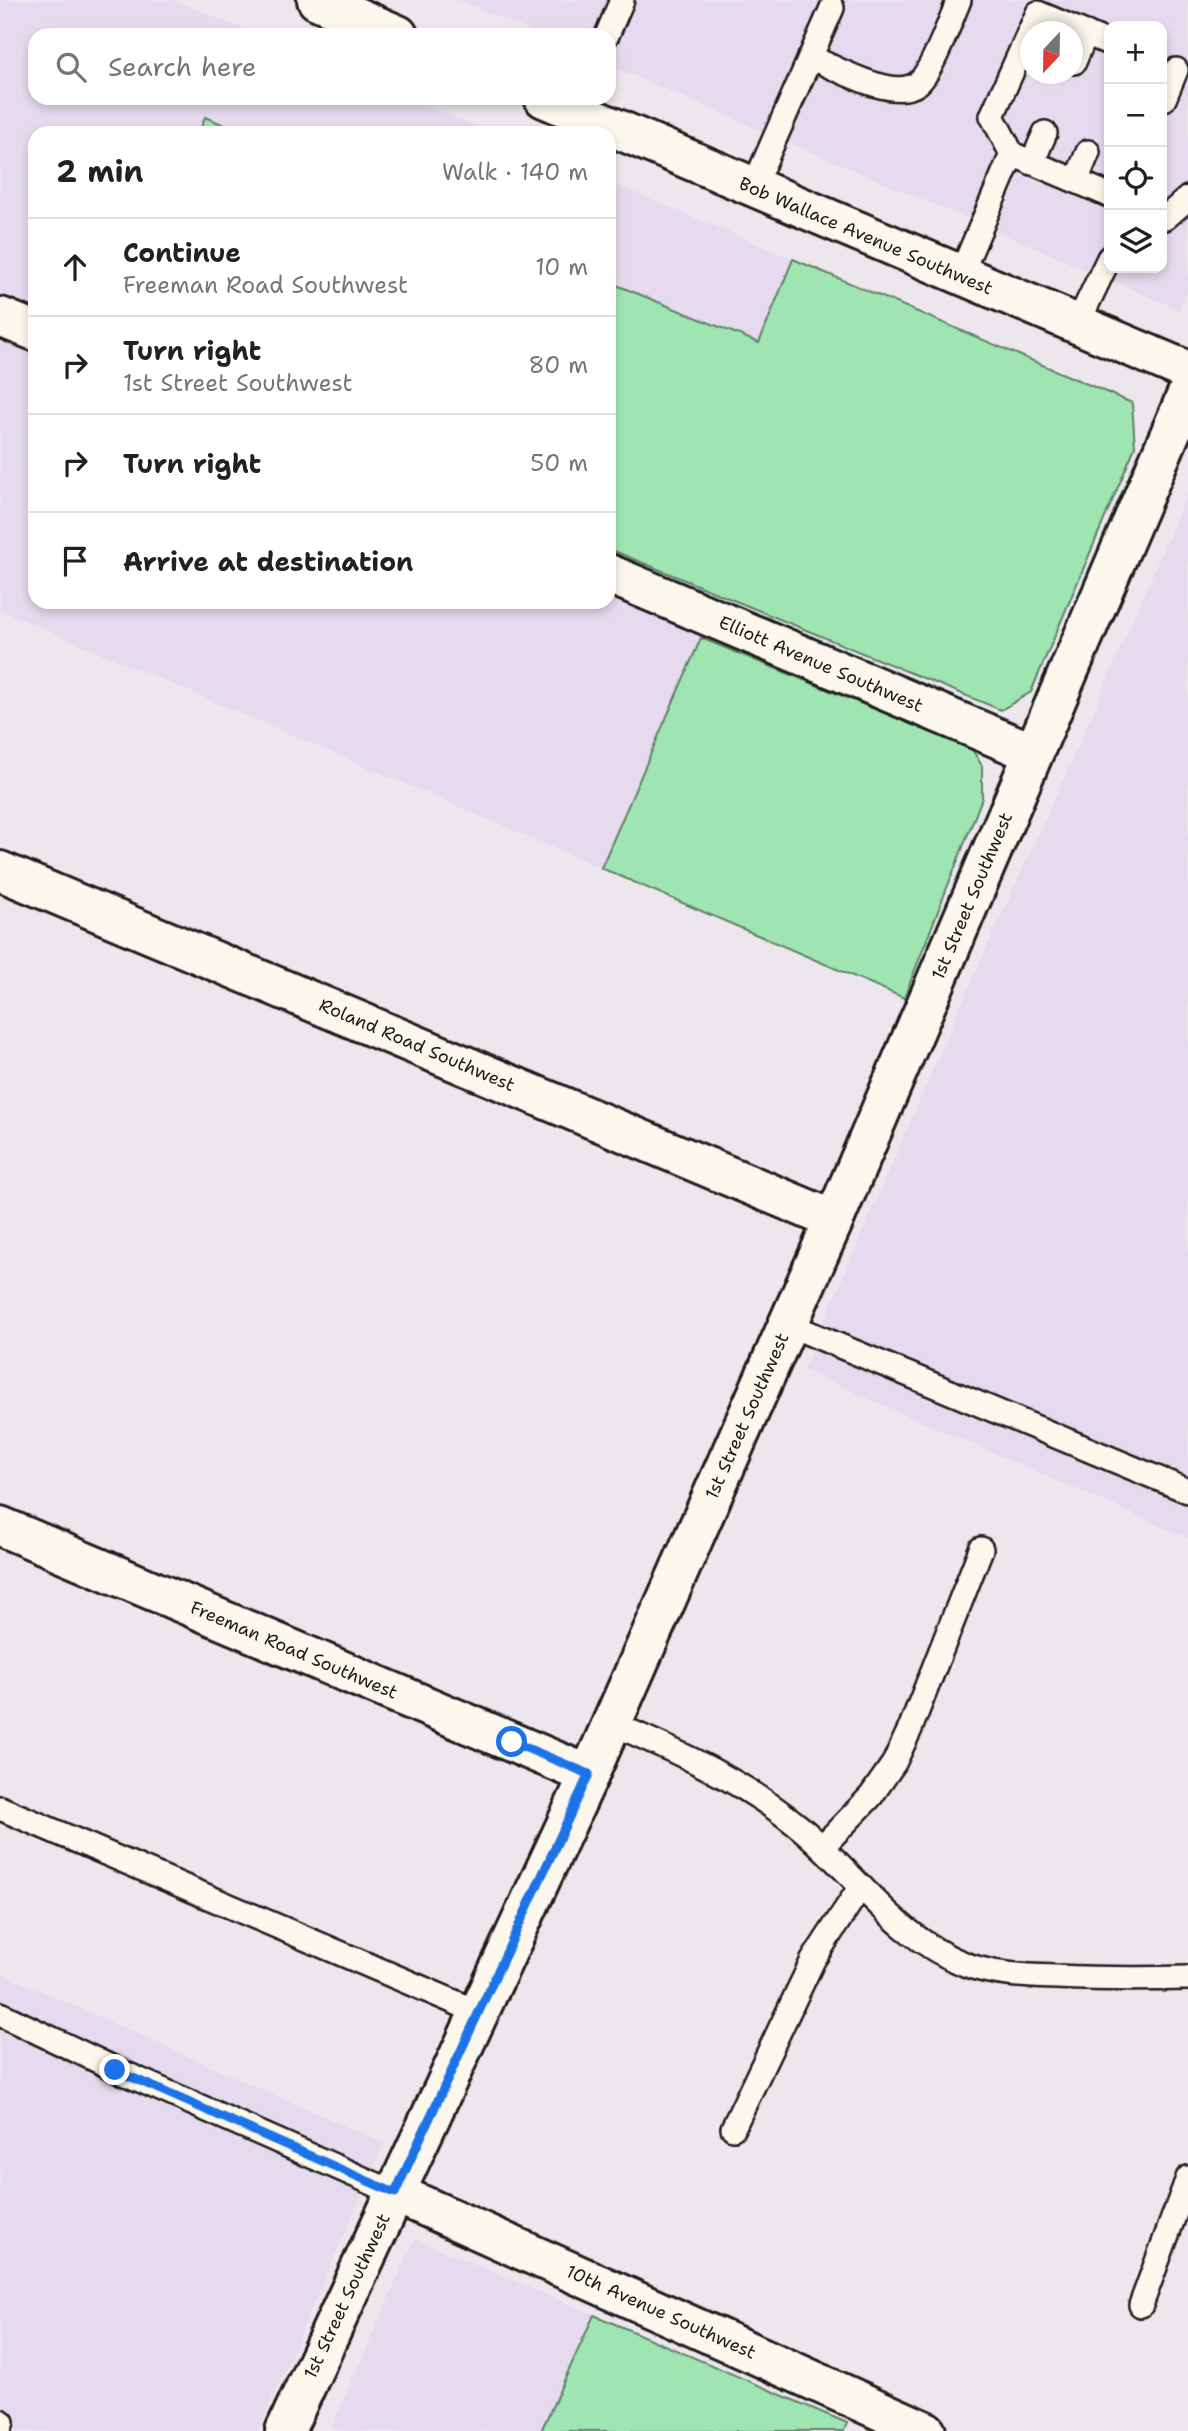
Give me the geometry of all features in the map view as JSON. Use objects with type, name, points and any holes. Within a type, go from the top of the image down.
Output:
[{"type":"street","points":[[317,0],[382,28]]},
{"type":"street","name":"Bob Wallace Avenue Southwest","points":[[573,105],[753,188],[1188,372]]},
{"type":"street","points":[[0,317],[28,328]]},
{"type":"street","name":"1st Street Southwest","points":[[285,2431],[589,1774],[834,1220],[1188,393]]},
{"type":"street","name":"Elliott Avenue Southwest","points":[[616,577],[1033,753]]},
{"type":"street","name":"Roland Road Southwest","points":[[0,871],[834,1220]]},
{"type":"street","name":"Freeman Road Southwest","points":[[0,1526],[589,1774]]},
{"type":"street","name":"10th Avenue Southwest","points":[[395,2193],[877,2421],[926,2431]]},
{"type":"lane","points":[[610,28],[622,0]]},
{"type":"lane","points":[[810,57],[883,88],[906,89],[918,83],[930,65],[959,0]]},
{"type":"lane","points":[[753,188],[832,8]]},
{"type":"lane","points":[[1104,41],[1038,13],[992,116],[1022,158],[1104,193]]},
{"type":"lane","points":[[1083,40],[1086,33]]},
{"type":"lane","points":[[1167,91],[1175,70]]},
{"type":"lane","points":[[960,276],[1022,158],[1045,133]]},
{"type":"lane","points":[[1076,181],[1088,152]]},
{"type":"lane","points":[[1167,216],[1188,198]]},
{"type":"lane","points":[[1077,325],[1104,268]]},
{"type":"lane","points":[[788,1324],[1188,1491]]},
{"type":"lane","points":[[823,1846],[871,1796],[894,1763],[981,1549]]},
{"type":"lane","points":[[611,1723],[726,1778],[794,1822],[823,1846],[909,1931],[937,1952],[967,1965],[998,1973],[1098,1979],[1188,1978]]},
{"type":"lane","points":[[0,1808],[478,2012]]},
{"type":"lane","points":[[733,2128],[814,1960],[861,1886]]},
{"type":"lane","points":[[0,2014],[115,2070],[395,2193]]},
{"type":"lane","points":[[1141,2305],[1188,2178]]},
{"type":"lane","points":[[0,2421],[0,2427]]},
{"type":"shaded area","points":[[0,0],[174,0],[241,28],[28,28],[28,105],[425,105],[475,126],[227,126],[205,117],[202,126],[28,126],[28,609],[616,609],[616,544],[727,587],[701,638],[601,868],[0,610]]},
{"type":"shaded area","points":[[458,0],[1188,0],[1188,289],[1178,309],[616,68],[616,28],[524,28]]},
{"type":"shaded area","points":[[616,185],[793,259],[759,343],[616,285]]},
{"type":"shaded area","points":[[1188,492],[1188,1538],[803,1370]]},
{"type":"shaded area","points":[[0,1973],[384,2143],[258,2431],[0,2431]]},
{"type":"shaded area","points":[[415,2239],[594,2315],[541,2431],[340,2431],[331,2428]]},
{"type":"green space","points":[[205,117],[227,126],[202,126]]},
{"type":"green space","points":[[793,259],[1132,403],[1135,447],[1031,692],[1001,710],[616,552],[616,285],[759,343]]},
{"type":"green space","points":[[701,638],[972,749],[982,766],[982,798],[904,998],[601,868]]},
{"type":"green space","points":[[594,2315],[847,2423],[844,2431],[541,2431]]},
{"type":"route","points":[[115,2070],[395,2193],[589,1774],[512,1742]]}]
